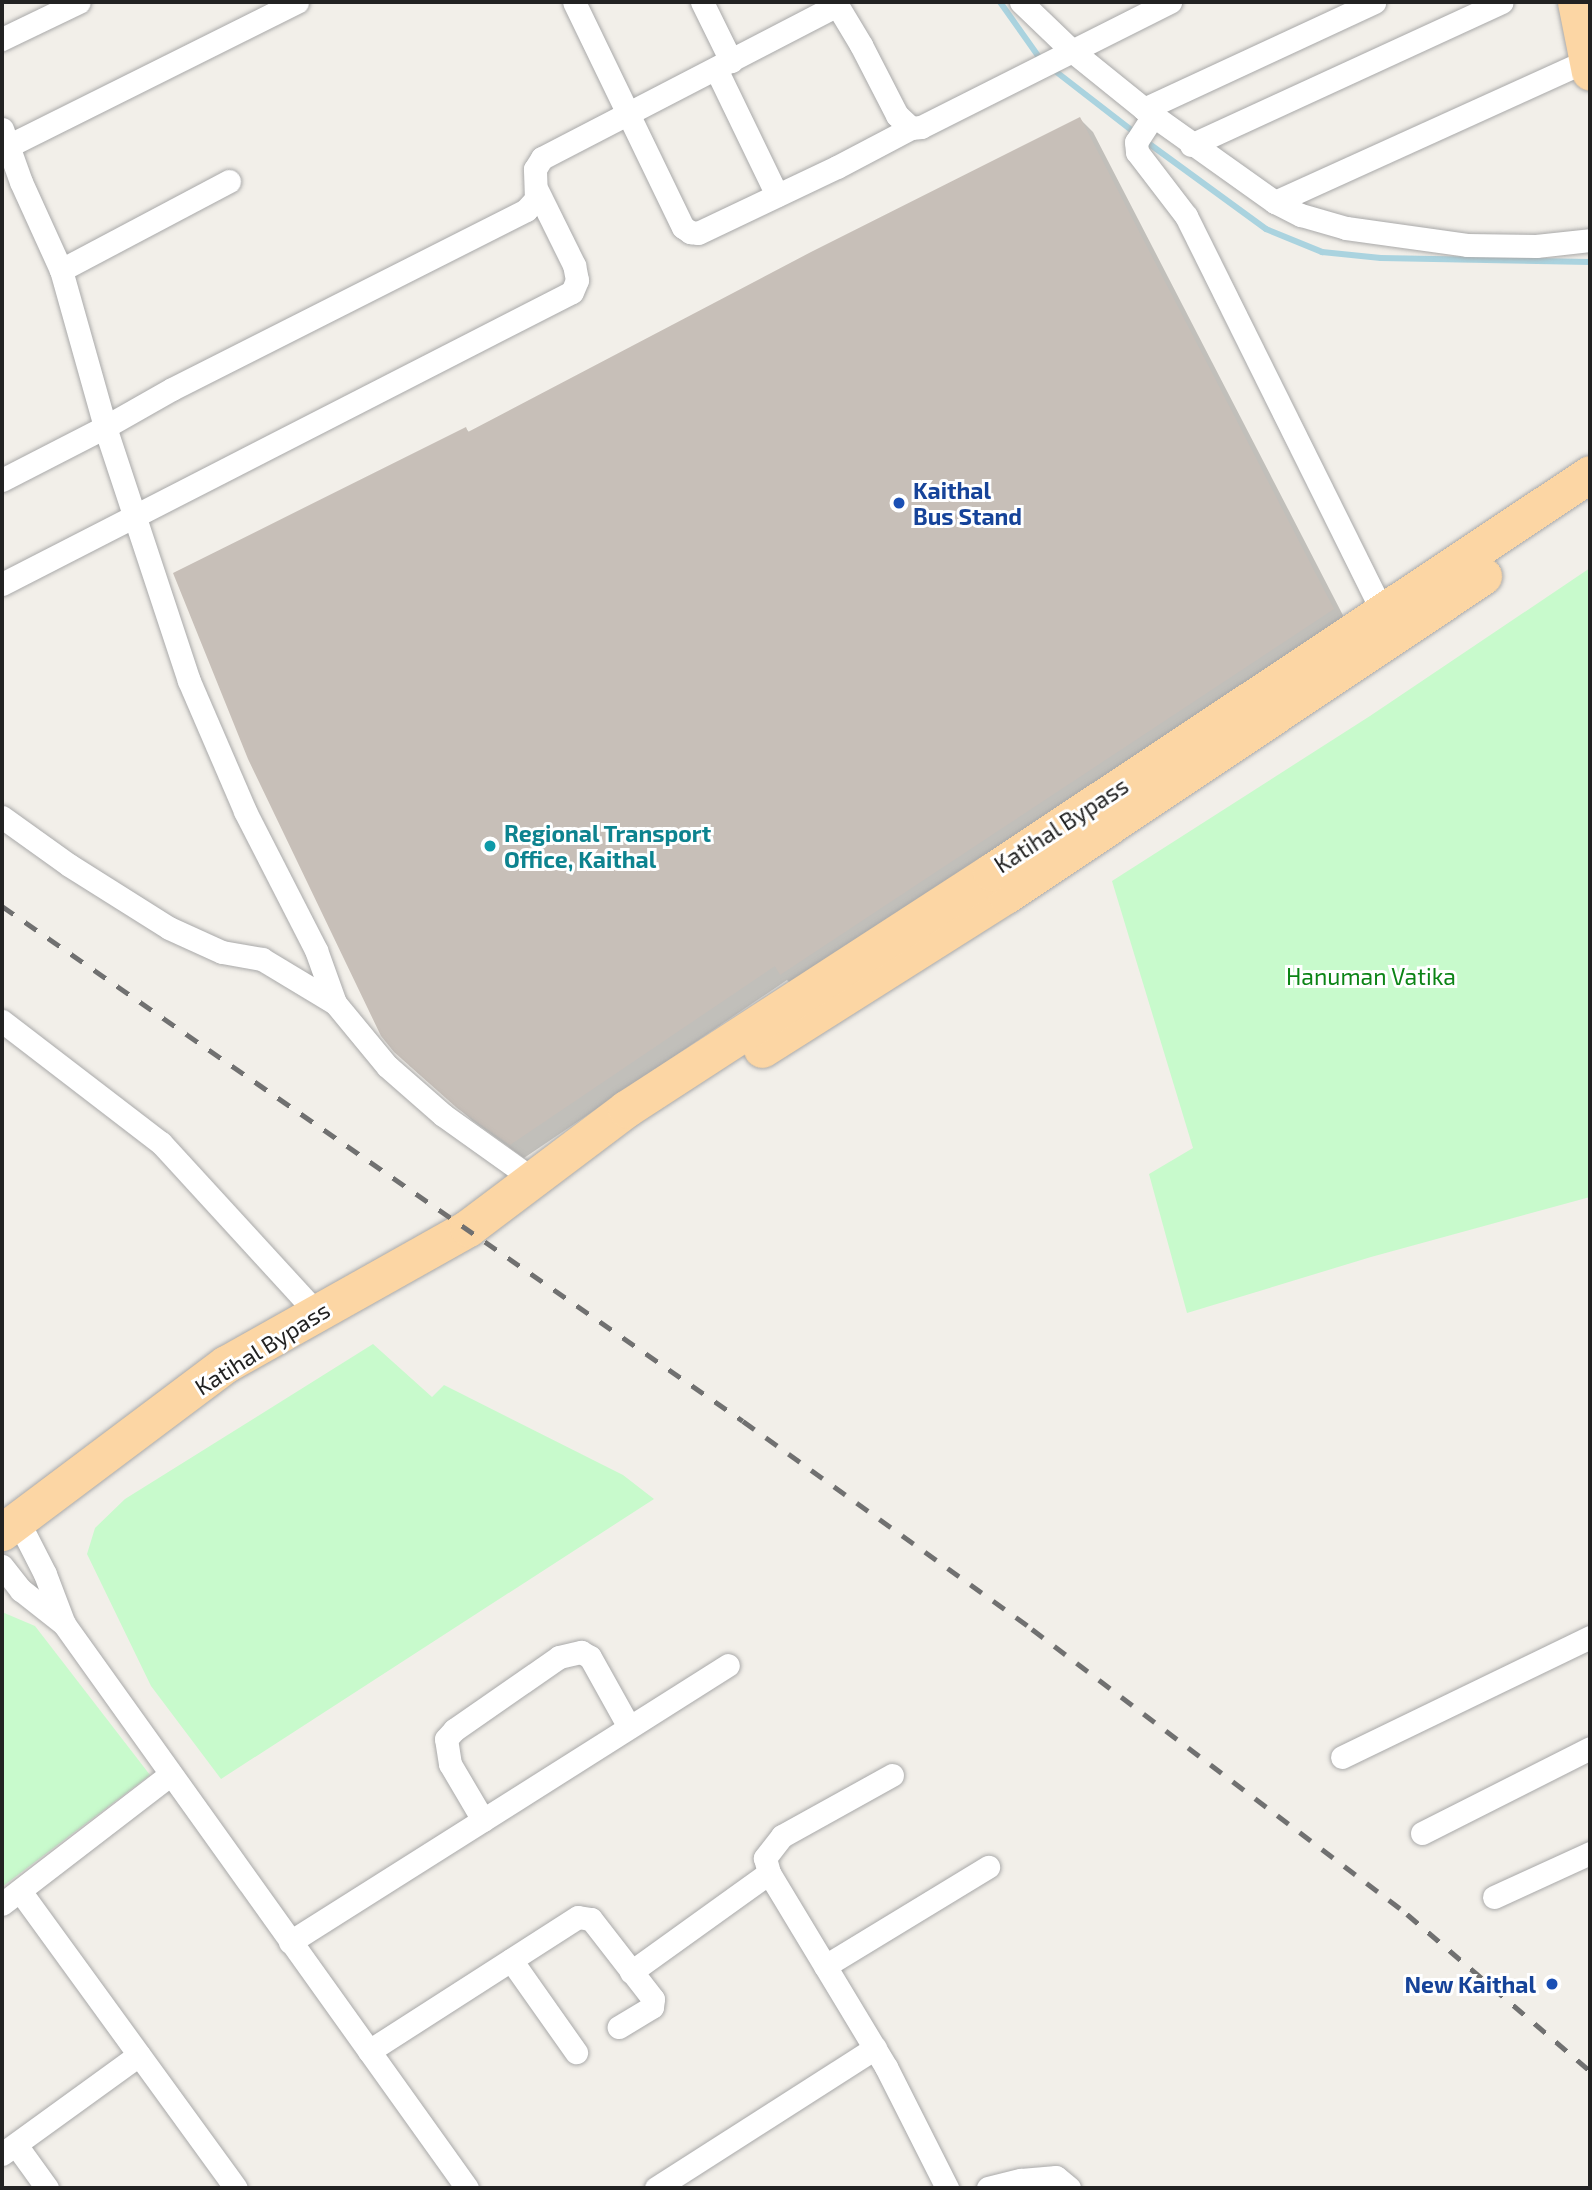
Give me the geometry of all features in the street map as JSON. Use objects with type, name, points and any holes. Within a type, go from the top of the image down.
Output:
[{"type":"main road","points":[[1576,2],[1589,66]]},
{"type":"main road","name":"Katihal Bypass","points":[[10,1527],[226,1364],[468,1228],[626,1109],[1590,474]]},
{"type":"main road","name":"Katihal Bypass","points":[[534,1180],[636,1128],[883,974],[1244,737],[1590,502]]},
{"type":"street","points":[[2,39],[79,2]]},
{"type":"street","points":[[297,2],[5,138],[61,270],[104,427],[189,681],[245,811],[316,950],[335,1003]]},
{"type":"street","points":[[575,2],[683,227],[698,233],[911,128],[921,127],[1170,2]]},
{"type":"street","points":[[702,2],[723,65],[777,195]]},
{"type":"street","points":[[1021,2],[1064,54],[1145,124],[1191,145],[1275,202],[1323,223],[1467,244],[1535,246],[1590,240]]},
{"type":"street","points":[[1374,2],[1145,124],[1136,152],[1186,216],[1383,612]]},
{"type":"street","points":[[1191,145],[1458,10],[1502,2]]},
{"type":"street","points":[[2,480],[172,388],[526,209],[537,199],[535,169],[538,161],[839,3],[897,115],[911,128]]},
{"type":"street","points":[[1275,202],[1589,66]]},
{"type":"street","points":[[61,270],[229,181]]},
{"type":"street","points":[[2,584],[572,292],[577,280],[574,265],[538,192]]},
{"type":"street","points":[[2,817],[69,865],[178,933],[222,952],[262,959],[335,1003],[387,1066],[443,1115],[534,1180]]},
{"type":"street","points":[[2,1021],[161,1143],[317,1313]]},
{"type":"street","points":[[10,1527],[45,1574],[64,1624],[467,2188]]},
{"type":"street","points":[[2,1566],[21,1590],[64,1624]]},
{"type":"street","points":[[1342,1757],[1588,1643]]},
{"type":"street","points":[[482,1820],[450,1764],[446,1739],[454,1730],[559,1657],[581,1651],[590,1657],[629,1727]]},
{"type":"street","points":[[290,1941],[728,1665]]},
{"type":"street","points":[[1422,1833],[1590,1748]]},
{"type":"street","points":[[171,1774],[11,1897],[139,2055],[236,2188]]},
{"type":"street","points":[[892,1775],[782,1836],[765,1858],[769,1873],[875,2048],[947,2188]]},
{"type":"street","points":[[1494,1897],[1590,1853]]},
{"type":"street","points":[[825,1966],[988,1867]]},
{"type":"street","points":[[631,1972],[769,1873]]},
{"type":"street","points":[[369,2051],[578,1917],[591,1919],[654,2003],[619,2027]]},
{"type":"street","points":[[511,1960],[576,2052]]},
{"type":"street","points":[[656,2188],[875,2048]]},
{"type":"street","points":[[47,2188],[9,2150],[139,2055]]},
{"type":"street","points":[[988,2188],[1021,2180],[1056,2177],[1069,2188]]},
{"type":"green space","name":"Hanuman Vatika","points":[[1590,568],[1590,1197],[1371,1257],[1187,1313],[1149,1174],[1193,1148],[1112,881],[1370,716]]},
{"type":"green space","points":[[373,1344],[432,1397],[444,1385],[623,1475],[654,1499],[221,1779],[151,1686],[87,1554],[95,1528],[125,1499]]},
{"type":"green space","points":[[2,1612],[35,1626],[150,1775],[2,1887]]},
{"type":"building","name":"Kaithal Bus Stand","points":[[1080,117],[1334,609],[780,975],[775,966],[510,1145],[457,1108],[394,1052],[381,1036],[248,759],[173,573],[466,427],[468,432],[811,252]]},
{"type":"waterway","points":[[1000,2],[1041,60]]},
{"type":"waterway","points":[[1050,67],[1135,133]]},
{"type":"waterway","points":[[1144,140],[1266,229],[1322,252],[1381,258],[1590,262]]},
{"type":"railway","points":[[2,906],[743,1421],[1032,1629],[1407,1914],[1590,2071]]},
{"type":"place","name":"Kaithal Bus Stand","points":[[899,503]]},
{"type":"place","name":"Regional Transport Office, Kaithal","points":[[490,846]]},
{"type":"place","name":"New Kaithal","points":[[1552,1984]]}]
